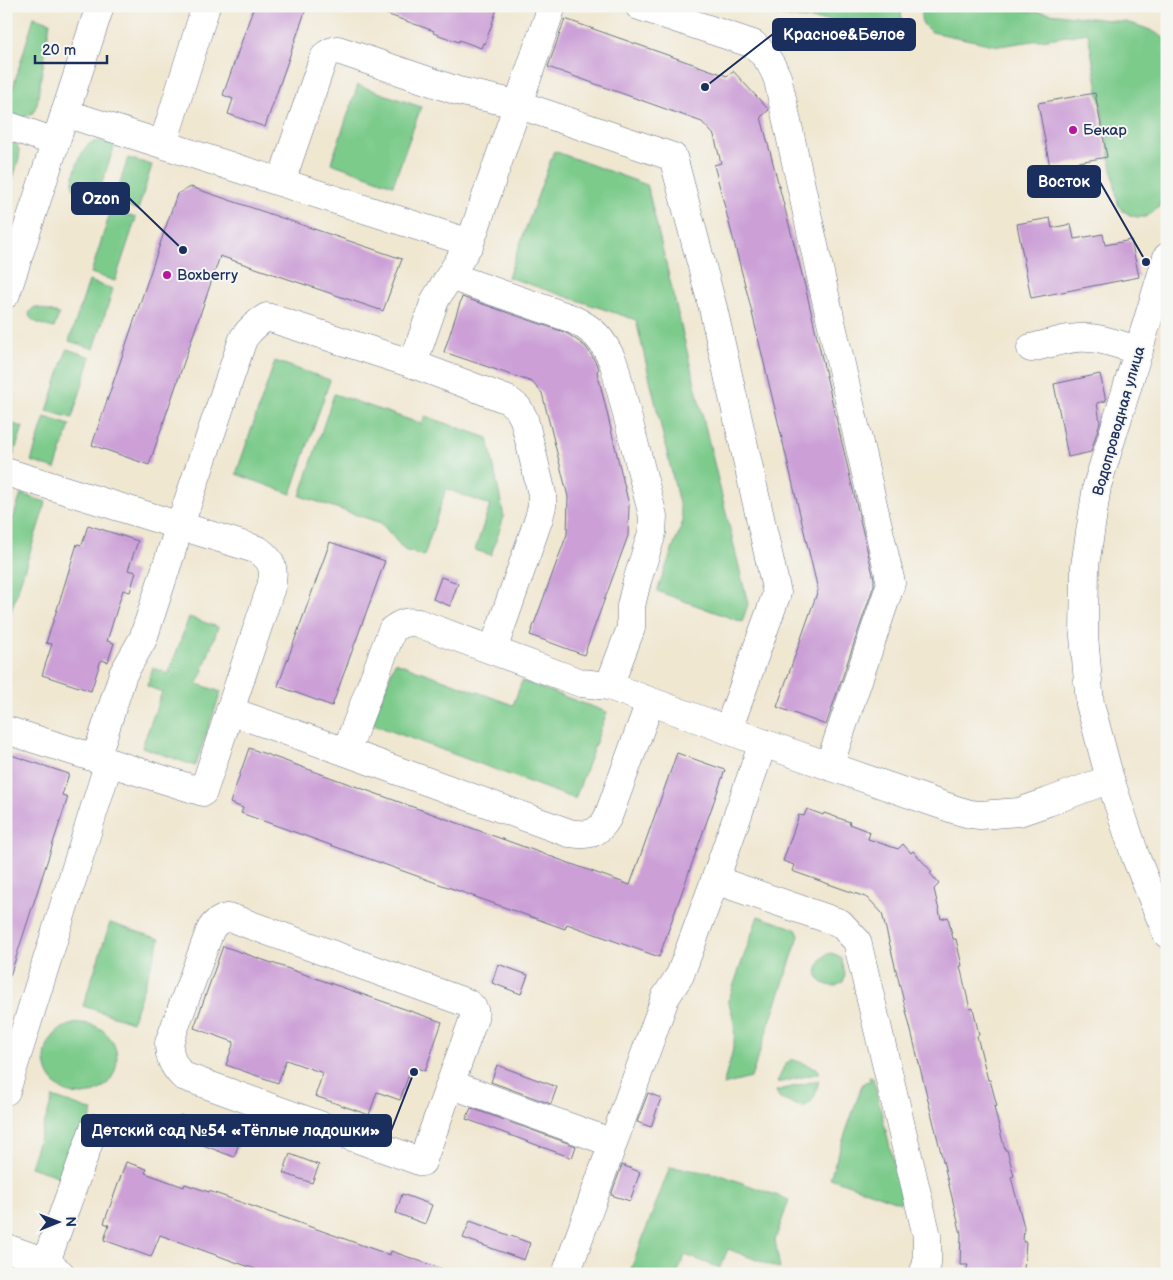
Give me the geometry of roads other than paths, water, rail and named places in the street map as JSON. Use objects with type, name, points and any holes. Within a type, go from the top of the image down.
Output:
[{"type":"main road","points":[[6,294],[100,6]]},
{"type":"main road","points":[[163,144],[206,6]]},
{"type":"main road","points":[[413,364],[435,300],[470,243],[552,6]]},
{"type":"main road","points":[[639,6],[753,44],[764,53],[774,67],[778,80],[891,583],[829,766]]},
{"type":"main road","points":[[281,182],[324,57],[331,51],[338,50],[458,91],[518,104],[673,157],[712,308],[777,593],[728,730]]},
{"type":"main road","points":[[66,113],[470,243]]},
{"type":"main road","points":[[6,125],[55,142]]},
{"type":"main road","name":"Водопроводная улица","points":[[1167,257],[1097,486],[1085,566],[1084,636],[1090,704],[1110,779],[1136,858],[1167,934]]},
{"type":"main road","points":[[450,276],[585,325],[598,336],[608,350],[614,364],[653,516],[652,533],[637,581],[632,606],[631,628],[609,686]]},
{"type":"main road","points":[[6,1091],[102,760],[123,674],[144,639],[180,525],[244,339],[250,329],[258,322],[267,317],[413,364],[508,400],[518,408],[524,419],[542,494],[542,506],[493,650]]},
{"type":"main road","points":[[1031,348],[1076,338],[1088,338],[1139,351]]},
{"type":"main road","points":[[6,472],[258,550],[269,559],[274,573],[203,792],[6,730]]},
{"type":"main road","points":[[346,752],[392,630],[399,624],[409,621],[581,683],[609,686],[763,743],[970,814],[1019,812],[1110,779]]},
{"type":"main road","points":[[230,711],[569,833],[588,834],[596,832],[604,825],[650,702]]},
{"type":"main road","points":[[566,1274],[663,1004],[680,975],[763,743]]},
{"type":"main road","points":[[715,880],[840,923],[857,941],[928,1236],[927,1264],[923,1274]]},
{"type":"main road","points":[[226,918],[234,919],[471,1005],[474,1009],[474,1018],[450,1084],[422,1162],[184,1076],[172,1062],[169,1053],[169,1043],[213,925],[219,920],[226,918]]},
{"type":"main road","points":[[450,1084],[613,1142]]},
{"type":"main road","points":[[6,1248],[54,1268],[94,1128]]},
{"type":"place","name":"Красное&Белое","points":[[705,87]]},
{"type":"place","name":"Бекар","points":[[1073,130]]},
{"type":"place","name":"Ozon","points":[[183,250]]},
{"type":"place","name":"Восток","points":[[1146,262]]},
{"type":"place","name":"Boxberry","points":[[167,275]]},
{"type":"place","name":"Детский сад №54 «Тёплые ладошки»","points":[[414,1072]]}]
